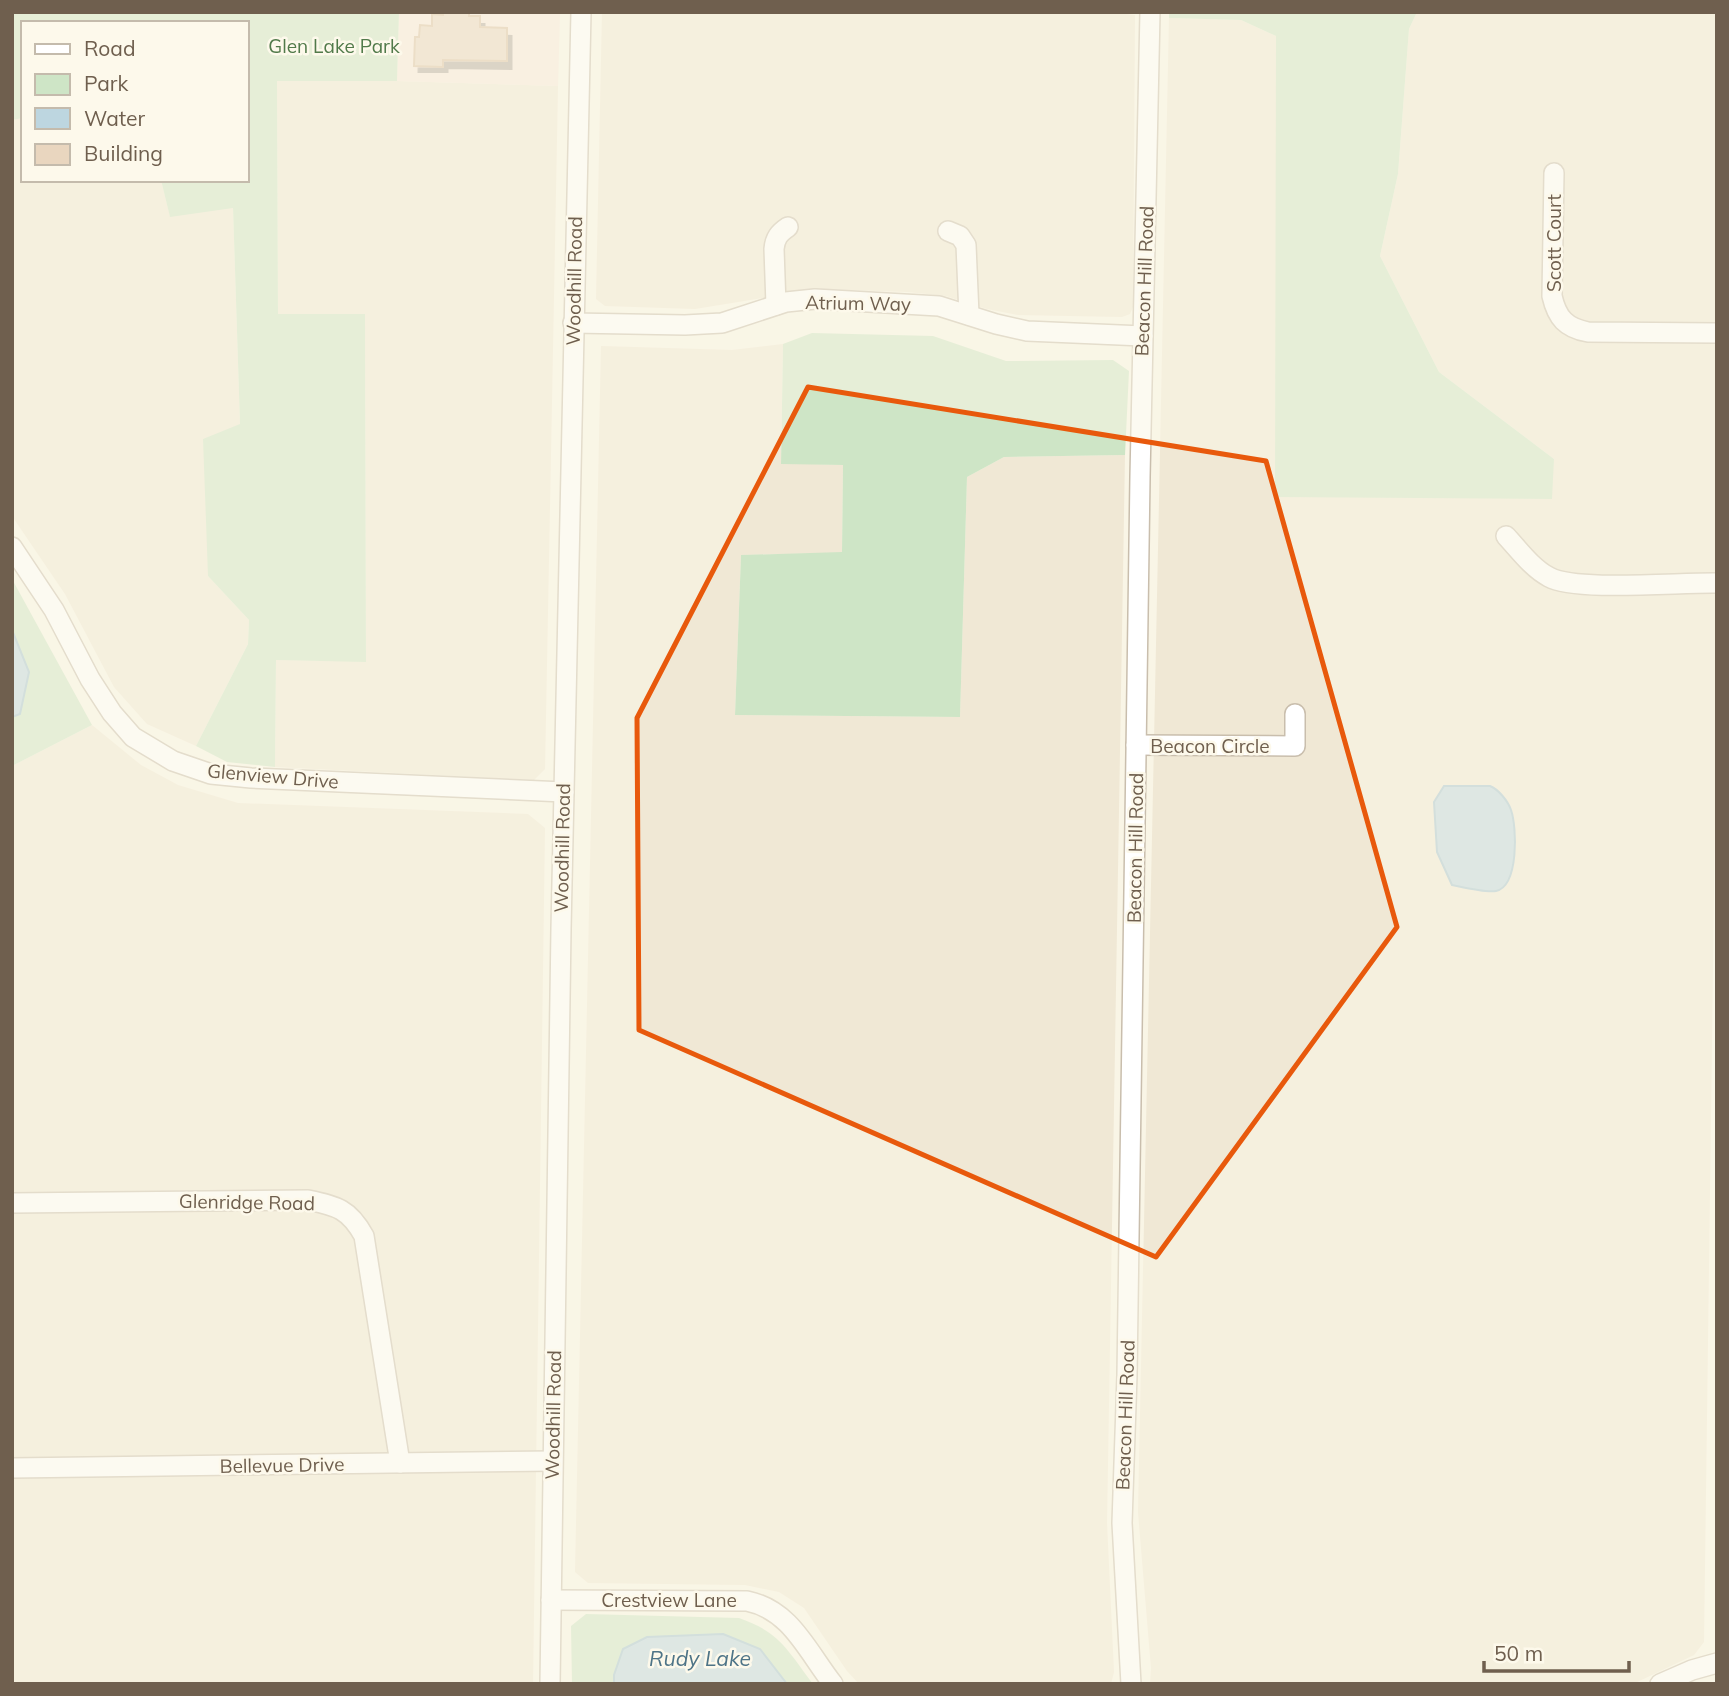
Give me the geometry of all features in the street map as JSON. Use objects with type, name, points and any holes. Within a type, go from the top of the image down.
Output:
[{"type":"street","name":"Woodhill Road","points":[[550,1684],[572,323],[581,12]]},
{"type":"street","name":"Beacon Hill Road","points":[[1131,1684],[1122,1523],[1127,1375],[1150,12]]},
{"type":"street","name":"Scott Court","points":[[1554,173],[1552,296],[1555,311],[1562,322],[1574,330],[1588,332],[1717,333]]},
{"type":"street","points":[[776,305],[775,241],[780,232],[788,227]]},
{"type":"street","points":[[948,231],[960,236],[966,245],[969,315]]},
{"type":"street","name":"Atrium Way","points":[[572,323],[722,323],[776,305],[815,299],[939,306],[1027,331],[1143,336]]},
{"type":"street","points":[[1506,536],[1532,564],[1550,578],[1566,583],[1717,583]]},
{"type":"street","name":"Glenview Drive","points":[[12,547],[54,610],[90,679],[112,713],[133,737],[173,761],[211,774],[251,778],[564,792]]},
{"type":"street","name":"Beacon Circle","points":[[1136,745],[1295,746],[1295,714]]},
{"type":"street","name":"Glenridge Road","points":[[12,1203],[308,1200],[334,1205],[354,1217],[364,1236],[400,1463]]},
{"type":"street","name":"Bellevue Drive","points":[[12,1468],[552,1461]]},
{"type":"street","name":"Crestview Lane","points":[[551,1600],[747,1601],[764,1604],[790,1625],[833,1684]]},
{"type":"street","points":[[1660,1684],[1717,1663]]},
{"type":"highlighted area","points":[[808,387],[1266,461],[1397,927],[1156,1257],[639,1030],[637,718]]},
{"type":"shaded area","points":[[399,12],[560,12],[558,86],[397,81]]},
{"type":"shaded area","points":[[602,12],[1110,12],[1135,15],[1133,307],[1130,314],[1122,317],[1018,315],[987,309],[946,296],[819,289],[695,309],[605,306],[596,299]]},
{"type":"shaded area","points":[[1417,12],[1717,12],[1717,666],[1704,1642],[1694,1655],[1633,1684],[1150,1684],[1151,1668],[1138,1512],[1169,18],[1241,20],[1276,36],[1276,497],[1554,459],[1439,372],[1380,256],[1398,174],[1409,29]]},
{"type":"shaded area","points":[[277,80],[558,86],[545,769],[534,780],[275,767],[276,660],[366,661],[365,315],[278,314]]},
{"type":"shaded area","points":[[21,118],[21,182],[162,182],[170,216],[233,207],[240,425],[208,576],[249,620],[248,644],[196,746],[147,724],[114,687],[65,594],[12,516],[12,120]]},
{"type":"shaded area","points":[[783,344],[781,463],[843,465],[842,553],[741,555],[735,715],[960,717],[967,477],[1004,457],[1125,455],[1107,1523],[1114,1672],[1111,1684],[859,1684],[804,1608],[779,1592],[745,1585],[588,1583],[575,1572],[601,346],[732,350]]},
{"type":"shaded area","points":[[92,725],[141,765],[178,785],[238,803],[528,814],[545,828],[533,1684],[12,1684],[12,766]]},
{"type":"green space","name":"Glen Lake Park","points":[[12,12],[399,12],[397,81],[277,81],[278,314],[365,314],[366,662],[276,660],[275,767],[227,762],[196,746],[248,644],[249,620],[208,576],[203,439],[240,424],[233,208],[170,217],[161,182],[248,182],[248,21],[21,21],[21,118],[12,120]]},
{"type":"green space","points":[[1169,12],[1417,12],[1409,29],[1398,174],[1380,256],[1439,372],[1554,459],[1552,499],[1275,497],[1276,36],[1241,20],[1169,18]]},
{"type":"green space","points":[[812,333],[933,336],[1006,361],[1113,360],[1129,371],[1125,455],[1004,457],[967,477],[960,717],[735,715],[741,555],[842,552],[843,465],[781,464],[783,344]]},
{"type":"green space","points":[[12,579],[92,725],[12,766],[12,717],[20,714],[29,672],[12,630]]},
{"type":"green space","points":[[586,1614],[739,1618],[774,1636],[813,1684],[787,1684],[760,1649],[723,1634],[647,1637],[614,1675],[614,1684],[572,1684],[571,1626]]},
{"type":"water","points":[[12,630],[29,672],[20,714],[12,717]]},
{"type":"water","points":[[1444,786],[1490,786],[1510,807],[1515,842],[1512,868],[1509,879],[1496,891],[1480,891],[1452,885],[1437,852],[1434,802]]},
{"type":"water","name":"Rudy Lake","points":[[723,1634],[760,1649],[787,1684],[614,1684],[614,1675],[623,1649],[647,1637]]},
{"type":"building","points":[[443,12],[469,12],[469,16],[480,16],[480,27],[507,28],[507,61],[443,60],[443,67],[414,66],[415,37],[419,37],[420,25],[432,26],[432,14],[443,15]]}]
